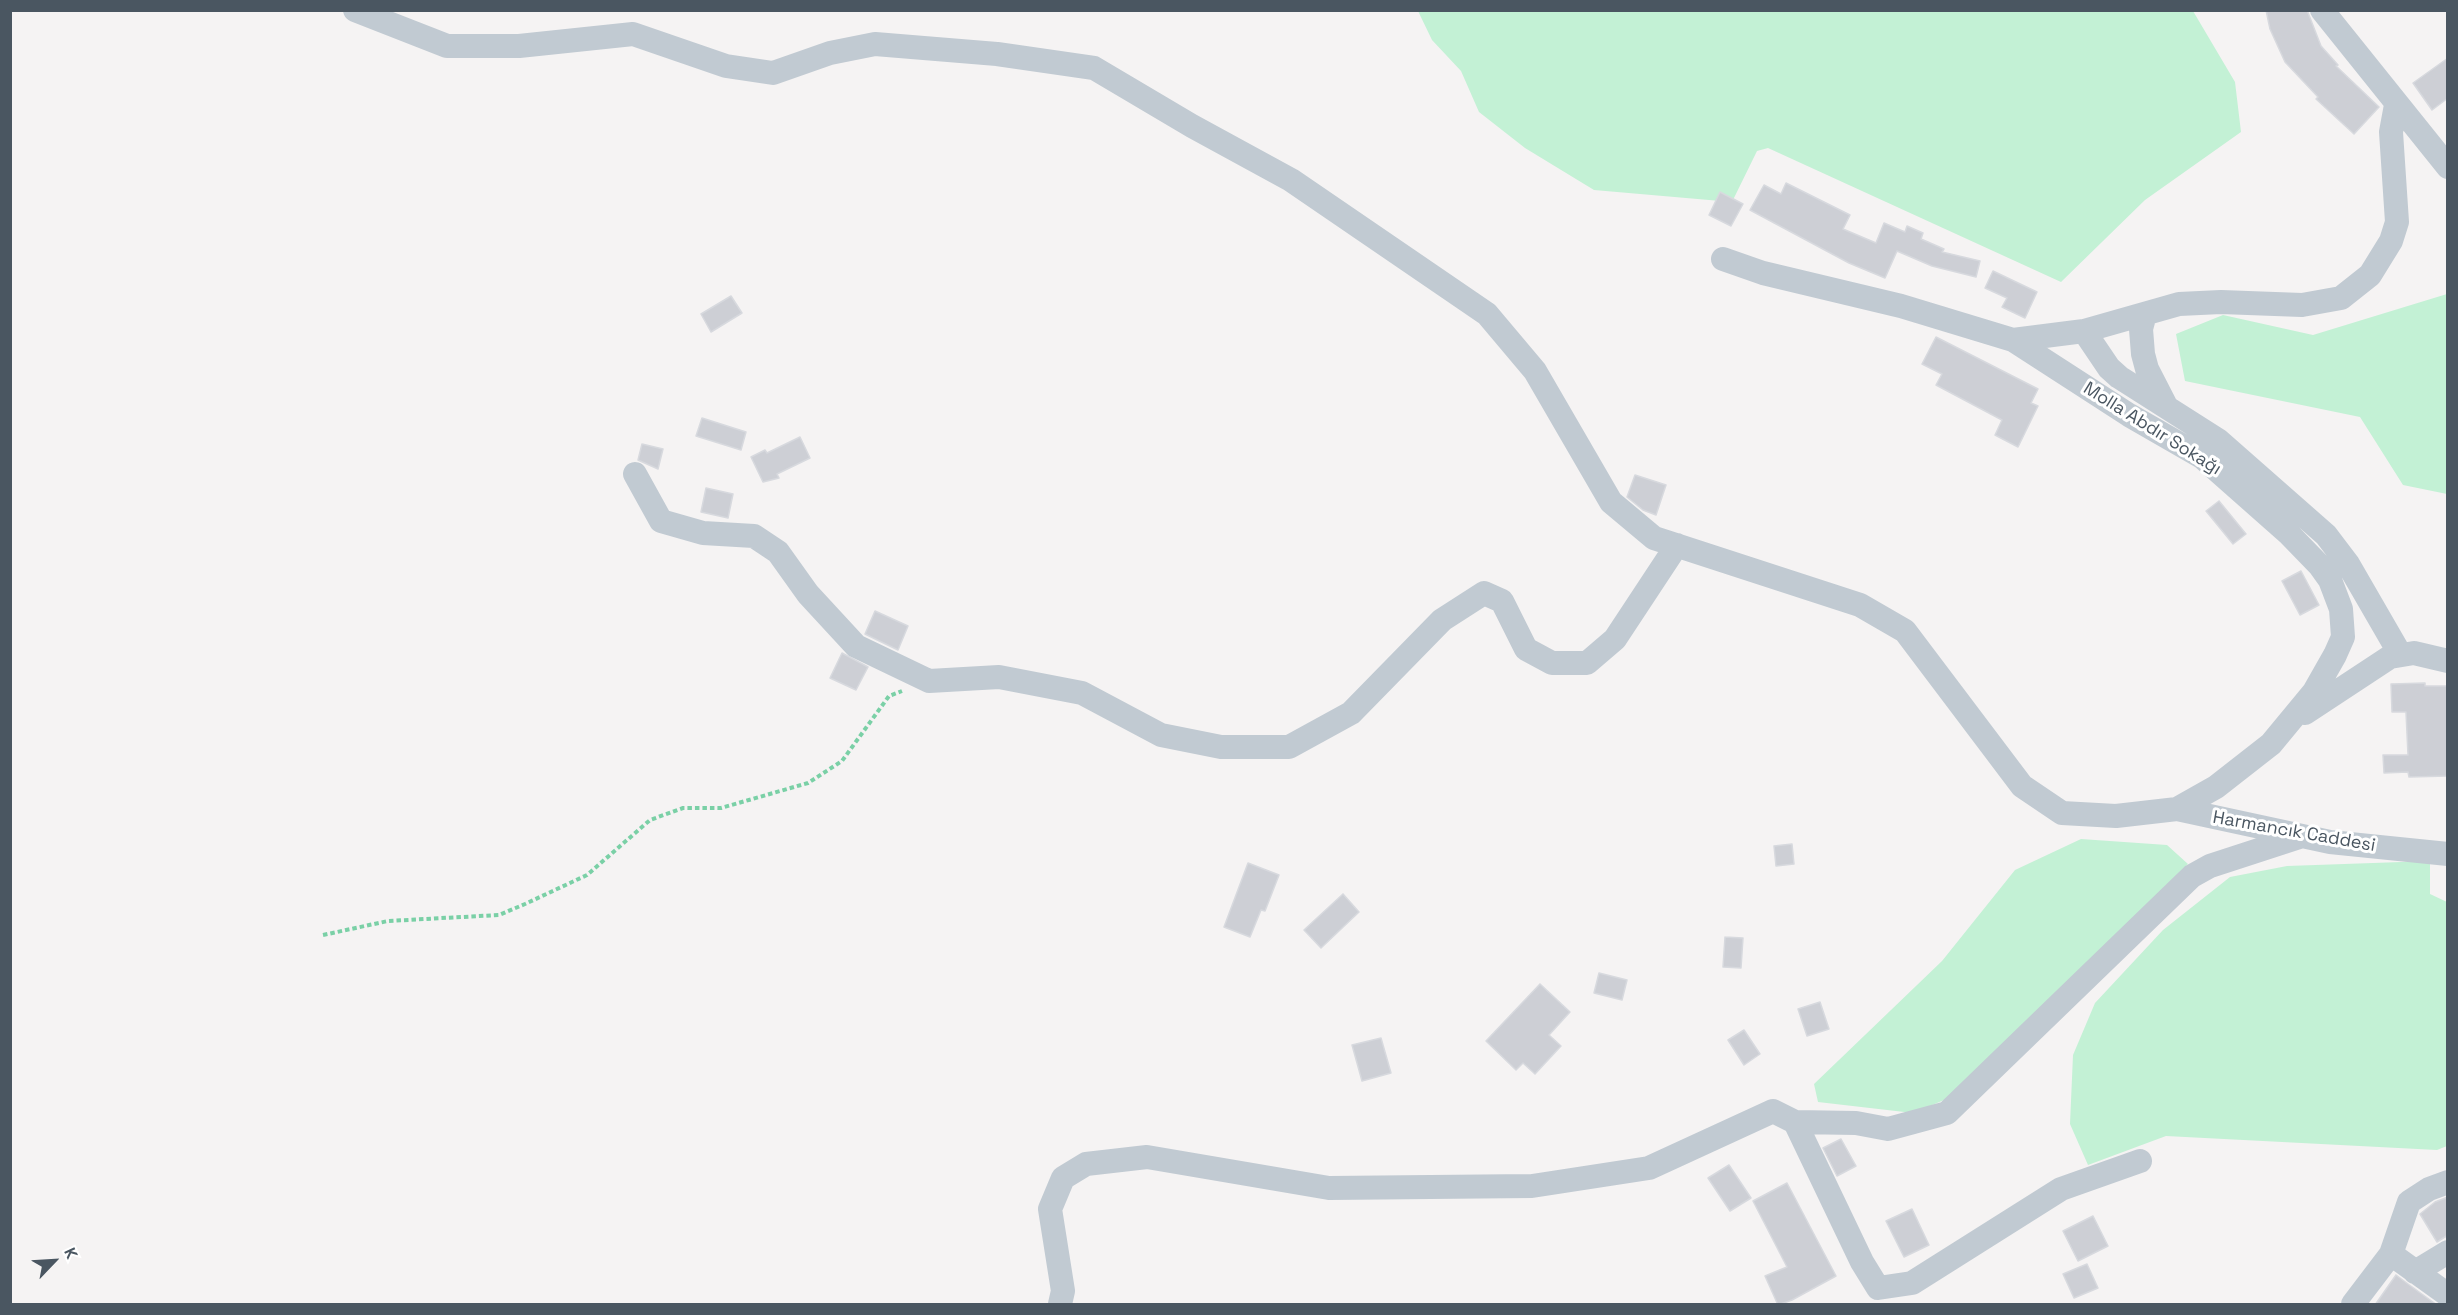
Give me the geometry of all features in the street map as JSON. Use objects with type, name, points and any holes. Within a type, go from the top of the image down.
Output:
[{"type":"street","points":[[355,10],[447,46],[519,46],[633,34],[726,66],[773,72],[830,53],[875,44],[998,54],[1094,68],[1192,126],[1291,180],[1487,314],[1535,371],[1611,502],[1654,538],[1860,605],[1905,631],[2022,786],[2062,813],[2116,816],[2177,809]]},
{"type":"street","points":[[2322,10],[2448,167]]},
{"type":"street","points":[[2013,340],[2084,331],[2179,304],[2200,302],[2302,305],[2324,303],[2341,298],[2359,286],[2382,259],[2397,222],[2391,139],[2396,105]]},
{"type":"street","name":"Molla Abdır Sokağı","points":[[1723,259],[1763,273],[1901,306],[2013,340],[2129,415],[2202,456],[2288,533],[2320,566],[2330,580],[2342,609],[2343,637],[2314,692],[2290,723],[2248,763],[2216,787],[2177,809]]},
{"type":"street","points":[[2145,314],[2141,329],[2143,354],[2147,369],[2166,406]]},
{"type":"street","points":[[2084,331],[2109,368],[2119,378],[2218,440],[2326,535],[2348,564],[2400,654]]},
{"type":"street","points":[[635,474],[661,520],[703,533],[754,536],[778,552],[808,594],[856,646],[928,681],[999,677],[1082,693],[1161,735],[1221,747],[1289,747],[1351,712],[1442,620],[1484,593],[1502,601],[1526,649],[1552,663],[1587,663],[1615,639],[1677,545]]},
{"type":"street","points":[[2290,723],[2375,665],[2400,654],[2414,653],[2448,661]]},
{"type":"street","name":"Harmancık Caddesi","points":[[2177,809],[2302,837],[2363,847],[2448,854]]},
{"type":"street","points":[[1060,1305],[1063,1292],[1050,1209],[1063,1178],[1086,1164],[1147,1157],[1329,1188],[1532,1186],[1649,1168],[1773,1111],[1795,1122],[1856,1123],[1888,1129],[1947,1113],[2192,876],[2218,863],[2302,837]]},
{"type":"street","points":[[1795,1122],[1862,1262],[1878,1288],[1912,1282],[2061,1189],[2140,1161]]},
{"type":"street","points":[[2353,1305],[2391,1254],[2409,1202],[2428,1188],[2448,1182]]},
{"type":"street","points":[[2415,1272],[2448,1252]]},
{"type":"street","points":[[2391,1254],[2448,1295]]},
{"type":"path","points":[[323,935],[388,921],[499,915],[587,875],[650,820],[683,808],[721,808],[808,783],[842,761],[888,696],[928,681]]},
{"type":"green space","points":[[1418,11],[2193,11],[2235,82],[2241,132],[2145,200],[2061,282],[1768,148],[1757,151],[1732,202],[1594,190],[1525,148],[1479,112],[1461,71],[1432,40]]},
{"type":"green space","points":[[2447,294],[2447,494],[2403,485],[2360,417],[2185,381],[2176,334],[2223,315],[2313,335]]},
{"type":"green space","points":[[2081,839],[2167,845],[2188,864],[1949,1098],[1913,1113],[1818,1102],[1814,1084],[1942,961],[2015,870]]},
{"type":"green space","points":[[2430,861],[2430,894],[2447,902],[2447,1146],[2437,1150],[2166,1136],[2088,1165],[2070,1124],[2073,1055],[2095,1003],[2163,930],[2230,877],[2287,866]]},
{"type":"building","points":[[2266,10],[2307,10],[2321,46],[2338,65],[2336,66],[2379,107],[2354,134],[2316,99],[2318,97],[2285,62],[2270,29]]},
{"type":"building","points":[[2448,58],[2448,98],[2432,110],[2413,83]]},
{"type":"building","points":[[1786,183],[1850,215],[1843,229],[1876,243],[1884,223],[1905,232],[1907,226],[1923,233],[1921,239],[1944,249],[1942,252],[1980,261],[1976,277],[1932,266],[1897,251],[1885,278],[1849,263],[1750,210],[1764,185],[1781,194]]},
{"type":"building","points":[[1720,192],[1743,204],[1731,226],[1709,215]]},
{"type":"building","points":[[1993,271],[2037,292],[2025,318],[2002,307],[2007,298],[1985,288]]},
{"type":"building","points":[[731,296],[742,313],[711,332],[701,314]]},
{"type":"building","points":[[1936,337],[2038,389],[2031,403],[2038,406],[2018,447],[1995,435],[2002,420],[1936,385],[1942,374],[1922,364]]},
{"type":"building","points":[[702,418],[746,432],[741,450],[696,436]]},
{"type":"building","points":[[800,437],[810,458],[777,474],[779,478],[763,482],[751,457],[765,450],[767,453]]},
{"type":"building","points":[[642,444],[663,449],[658,469],[638,460]]},
{"type":"building","points":[[1635,475],[1666,485],[1656,515],[1643,510],[1627,497]]},
{"type":"building","points":[[706,488],[733,494],[728,518],[701,512]]},
{"type":"building","points":[[2219,501],[2246,534],[2233,544],[2206,511]]},
{"type":"building","points":[[2301,571],[2319,605],[2300,615],[2282,581]]},
{"type":"building","points":[[875,611],[908,626],[898,650],[865,634]]},
{"type":"building","points":[[842,653],[868,667],[856,690],[830,678]]},
{"type":"building","points":[[2425,683],[2425,686],[2448,686],[2448,776],[2409,777],[2408,772],[2384,773],[2383,755],[2408,755],[2406,712],[2392,712],[2391,684]]},
{"type":"building","points":[[1792,844],[1794,864],[1776,866],[1774,846]]},
{"type":"building","points":[[1248,863],[1279,875],[1265,911],[1261,910],[1250,937],[1224,927]]},
{"type":"building","points":[[1343,894],[1359,912],[1321,948],[1304,930]]},
{"type":"building","points":[[1725,937],[1743,938],[1741,968],[1723,967]]},
{"type":"building","points":[[1599,973],[1627,980],[1622,1000],[1594,993]]},
{"type":"building","points":[[1540,984],[1570,1012],[1549,1035],[1561,1046],[1535,1074],[1523,1063],[1516,1070],[1486,1041]]},
{"type":"building","points":[[1820,1002],[1829,1029],[1807,1036],[1798,1009]]},
{"type":"building","points":[[1744,1030],[1760,1054],[1744,1065],[1728,1040]]},
{"type":"building","points":[[1381,1038],[1391,1073],[1362,1081],[1352,1045]]},
{"type":"building","points":[[1841,1139],[1856,1166],[1837,1176],[1823,1148]]},
{"type":"building","points":[[1729,1165],[1751,1198],[1730,1211],[1708,1178]]},
{"type":"building","points":[[1787,1183],[1836,1276],[1778,1305],[1765,1276],[1787,1267],[1753,1201]]},
{"type":"building","points":[[2448,1197],[2448,1235],[2437,1242],[2420,1214],[2435,1202]]},
{"type":"building","points":[[1912,1209],[1929,1245],[1904,1257],[1886,1221]]},
{"type":"building","points":[[2093,1216],[2108,1246],[2078,1261],[2063,1231]]},
{"type":"building","points":[[2087,1264],[2098,1288],[2074,1298],[2063,1274]]},
{"type":"building","points":[[2396,1275],[2408,1284],[2437,1305],[2375,1305]]}]
